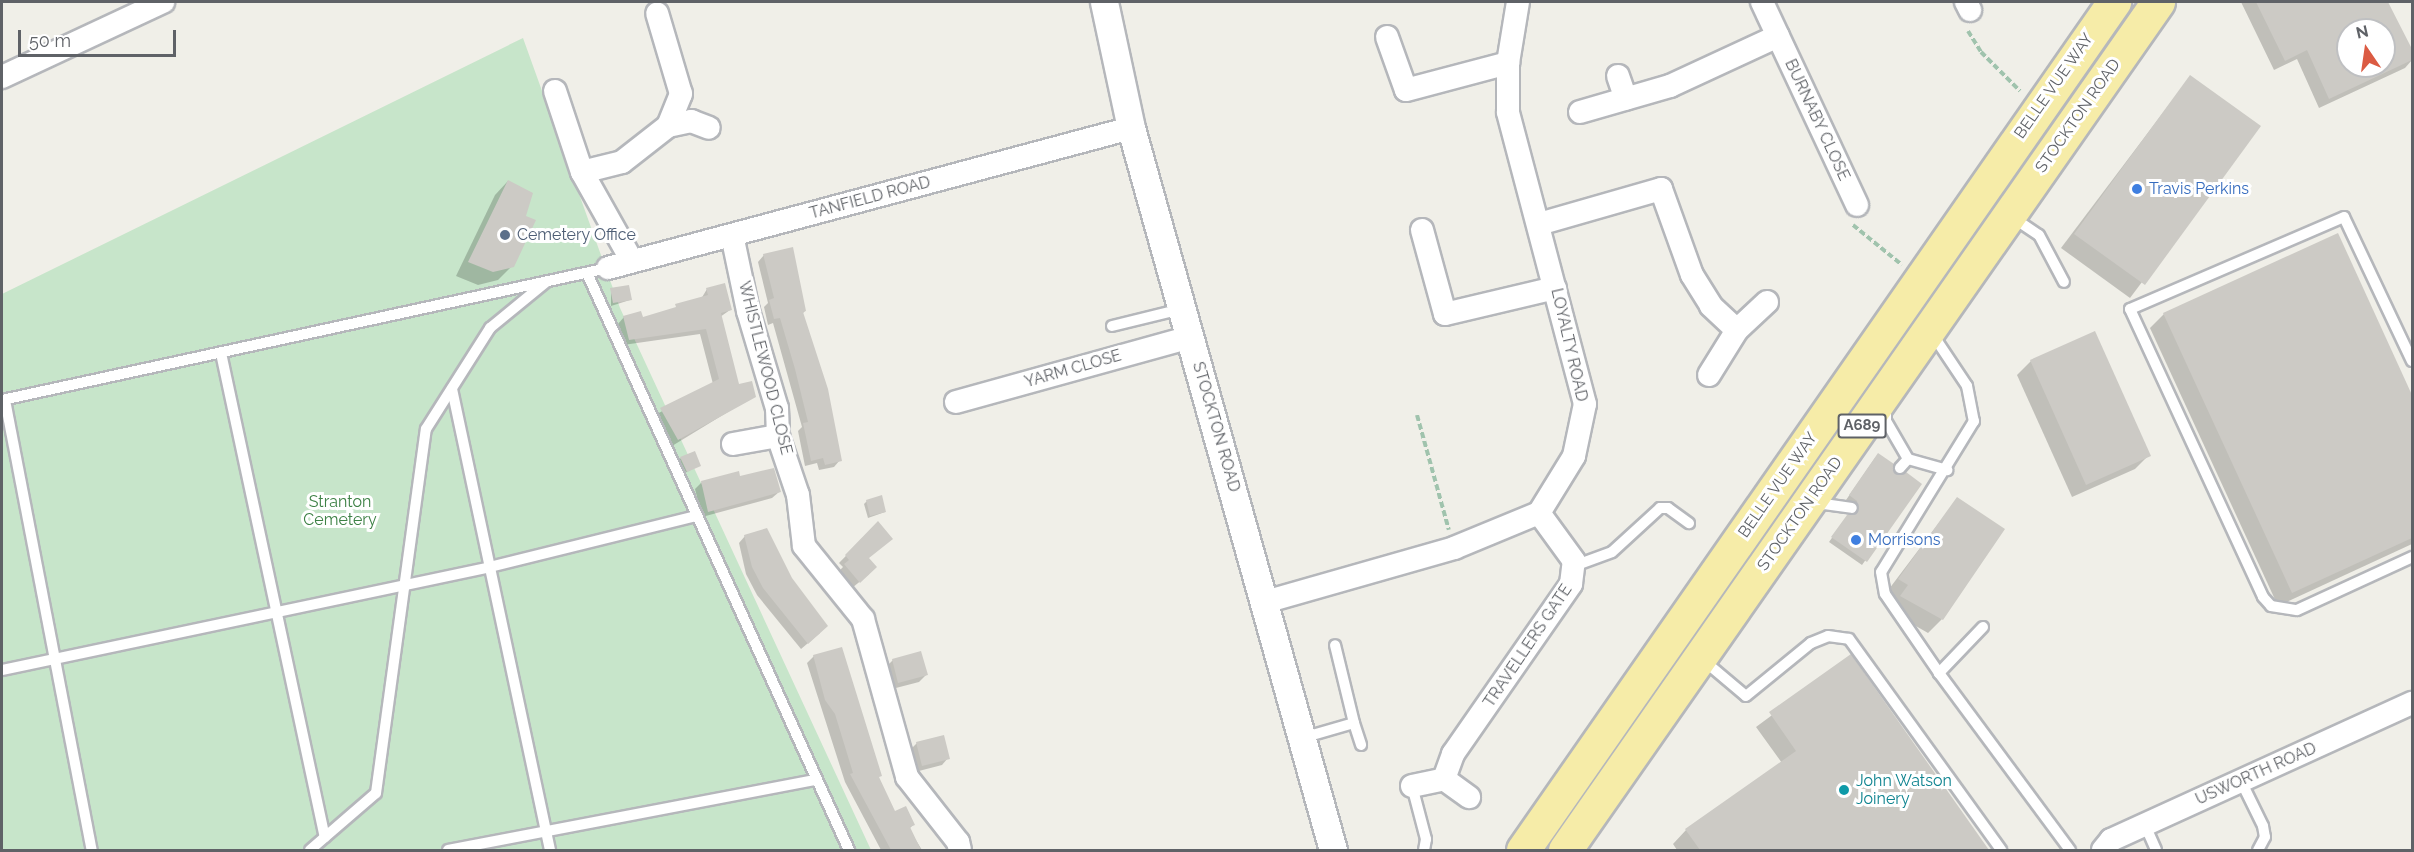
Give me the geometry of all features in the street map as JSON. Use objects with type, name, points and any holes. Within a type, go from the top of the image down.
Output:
[{"type":"highway","name":"BELLE VUE WAY","points":[[1523,850],[1921,280],[2040,104],[2114,2]]},
{"type":"highway","name":"STOCKTON ROAD","points":[[1565,850],[2158,2]]},
{"type":"street","points":[[2,77],[163,2]]},
{"type":"street","name":"STOCKTON ROAD","points":[[1104,2],[1131,128],[1333,850]]},
{"type":"street","name":"LOYALTY ROAD","points":[[1518,2],[1509,63],[1508,112],[1585,404],[1575,456],[1539,513]]},
{"type":"street","name":"BURNABY CLOSE","points":[[1762,2],[1857,205]]},
{"type":"street","points":[[657,14],[681,94],[668,126]]},
{"type":"street","points":[[1581,112],[1670,86],[1778,36]]},
{"type":"street","points":[[1387,37],[1406,90],[1509,63]]},
{"type":"street","points":[[1618,76],[1626,99]]},
{"type":"street","points":[[555,91],[582,172],[632,261]]},
{"type":"street","points":[[582,172],[622,162],[668,126],[691,121],[709,128]]},
{"type":"street","name":"TANFIELD ROAD","points":[[598,270],[1131,128]]},
{"type":"street","points":[[1539,224],[1661,189],[1692,275],[1712,306],[1737,330]]},
{"type":"street","points":[[1422,230],[1445,314],[1555,288]]},
{"type":"street","name":"WHISTLEWOOD CLOSE","points":[[732,235],[748,311],[777,408],[778,436],[798,495],[804,546],[863,619],[907,777],[947,826],[960,850]]},
{"type":"street","points":[[1709,375],[1737,330],[1767,302]]},
{"type":"street","name":"YARM CLOSE","points":[[956,402],[1191,337]]},
{"type":"street","points":[[733,444],[778,436]]},
{"type":"street","points":[[1265,602],[1454,548],[1539,513]]},
{"type":"street","name":"TRAVELLERS GATE","points":[[1444,779],[1454,754],[1571,584],[1574,566],[1567,549],[1539,513]]},
{"type":"street","name":"USWORTH ROAD","points":[[2103,850],[2111,840],[2412,703]]},
{"type":"street","points":[[1412,786],[1444,779],[1469,797]]},
{"type":"lane","points":[[2009,216],[2039,235],[2064,282]]},
{"type":"lane","points":[[2412,361],[2344,217],[2130,309],[2263,597],[2271,606],[2297,610],[2412,558]]},
{"type":"lane","points":[[92,850],[3,400],[598,270],[696,516],[849,850]]},
{"type":"lane","points":[[310,850],[376,793],[426,429],[490,328],[546,282]]},
{"type":"lane","points":[[1112,326],[1183,309]]},
{"type":"lane","points":[[1929,330],[1967,386],[1974,421],[1947,470],[1892,549],[1881,572],[1885,594],[1939,673],[2070,850]]},
{"type":"lane","points":[[221,353],[325,837]]},
{"type":"lane","points":[[452,389],[550,850]]},
{"type":"lane","points":[[1887,391],[1886,420],[1908,459],[1947,470]]},
{"type":"lane","points":[[1900,468],[1908,459]]},
{"type":"lane","points":[[1798,516],[1824,504],[1852,508]]},
{"type":"lane","points":[[1574,566],[1612,552],[1660,508],[1668,508],[1689,523]]},
{"type":"lane","points":[[2,670],[276,610],[490,567],[696,516]]},
{"type":"lane","points":[[1939,673],[1983,627]]},
{"type":"lane","points":[[1700,657],[1746,696],[1811,643],[1828,636],[1849,639],[2001,850]]},
{"type":"lane","points":[[1335,645],[1361,745]]},
{"type":"lane","points":[[1302,738],[1354,723]]},
{"type":"lane","points":[[448,850],[815,780]]},
{"type":"lane","points":[[2241,781],[2263,826],[2265,837],[2258,850]]},
{"type":"lane","points":[[1412,786],[1426,839],[1424,850]]},
{"type":"lane","points":[[2145,825],[2156,850]]},
{"type":"path","points":[[1968,6],[1965,27],[1981,52],[2024,96],[2040,104]]},
{"type":"path","points":[[1857,205],[1852,227],[1921,280]]},
{"type":"path","points":[[1417,415],[1454,548]]},
{"type":"green space","name":"Stranton Cemetery","points":[[523,38],[620,308],[871,850],[2,850],[2,294]]},
{"type":"building","points":[[2256,2],[2388,2],[2412,49],[2412,60],[2396,68],[2396,18],[2336,18],[2336,78],[2374,78],[2329,99],[2307,50],[2285,61]]},
{"type":"building","points":[[2190,75],[2261,126],[2145,285],[2074,234]]},
{"type":"building","name":"Cemetery Office","points":[[508,180],[533,193],[526,216],[536,220],[514,267],[493,272],[468,262]]},
{"type":"building","points":[[2338,233],[2412,395],[2412,538],[2292,593],[2163,313]]},
{"type":"building","points":[[793,247],[806,311],[803,312],[828,389],[842,461],[825,465],[823,458],[811,461],[803,423],[808,422],[795,369],[780,318],[774,319],[769,300],[774,298],[763,254]]},
{"type":"building","points":[[725,283],[732,310],[721,313],[739,384],[752,381],[756,397],[678,440],[660,408],[719,379],[706,329],[629,340],[623,316],[641,311],[643,317],[676,307],[675,304],[708,295],[706,288]]},
{"type":"building","points":[[629,285],[632,300],[613,303],[610,288]]},
{"type":"building","points":[[2095,331],[2151,456],[2086,485],[2030,360]]},
{"type":"building","points":[[695,451],[701,466],[687,472],[680,457]]},
{"type":"building","points":[[1878,453],[1894,464],[1896,474],[1906,472],[1922,484],[1867,562],[1831,537],[1847,515],[1858,512],[1857,501],[1849,495]]},
{"type":"building","points":[[774,468],[781,492],[708,512],[701,481],[739,471],[740,476]]},
{"type":"building","points":[[882,495],[886,512],[870,516],[866,500]]},
{"type":"building","points":[[1957,497],[2005,529],[1943,620],[1900,596],[1908,585],[1898,579]]},
{"type":"building","points":[[878,521],[893,539],[869,558],[877,567],[860,583],[844,564],[849,560],[845,555]]},
{"type":"building","points":[[767,528],[792,578],[828,626],[808,644],[763,588],[752,567],[744,535]]},
{"type":"building","points":[[842,647],[882,776],[879,777],[895,811],[906,806],[915,825],[910,827],[921,850],[891,850],[850,774],[853,773],[835,714],[825,700],[813,655]]},
{"type":"building","points":[[921,651],[928,675],[898,683],[892,659]]},
{"type":"building","name":"John Watson Joinery","points":[[1851,654],[1989,850],[1700,850],[1685,829],[1796,751],[1769,712]]},
{"type":"building","points":[[944,735],[950,759],[922,766],[916,742]]},
{"type":"place","name":"Travis Perkins","points":[[2137,189]]},
{"type":"place","name":"Cemetery Office","points":[[505,235]]},
{"type":"place","name":"Morrisons","points":[[1856,540]]},
{"type":"place","name":"John Watson Joinery","points":[[1844,790]]}]
